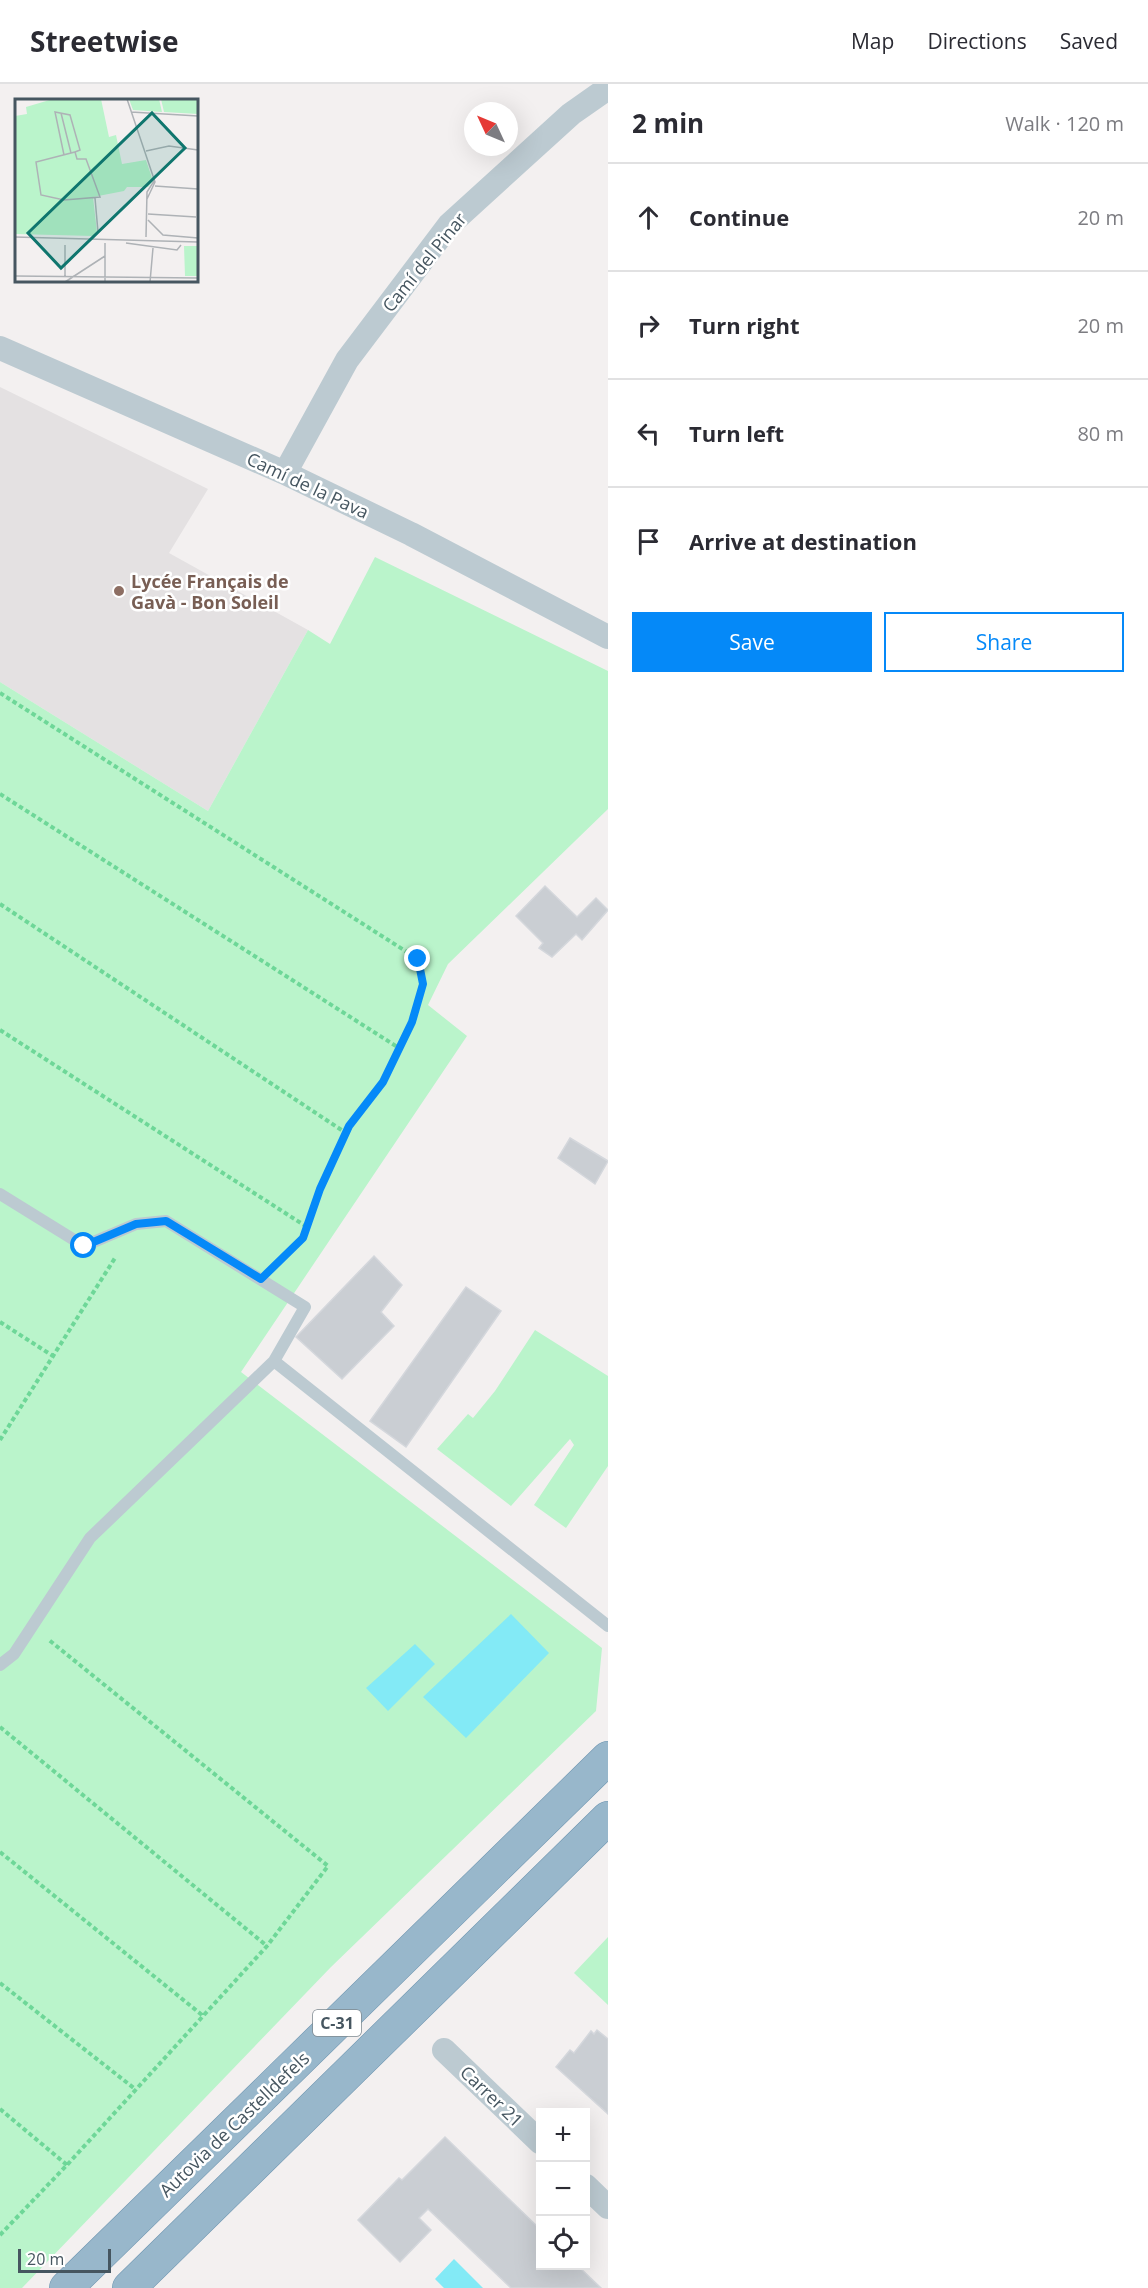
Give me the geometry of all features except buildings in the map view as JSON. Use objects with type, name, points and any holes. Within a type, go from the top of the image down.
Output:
[{"type":"highway","name":"Autovia de Castelldefels","points":[[66,2288],[608,1758]]},
{"type":"highway","name":"C-31","points":[[129,2288],[608,1818]]},
{"type":"street","name":"Camí del Pinar","points":[[285,473],[347,360],[449,225],[571,114],[608,88]]},
{"type":"street","name":"Camí de la Pava","points":[[0,348],[285,473],[411,534],[608,638]]},
{"type":"street","name":"Carrer 21","points":[[444,2049],[536,2138]]},
{"type":"street","points":[[590,2191],[608,2207]]},
{"type":"lane","points":[[0,1194],[84,1246],[136,1224],[166,1221],[305,1307],[274,1361],[90,1538],[14,1654],[0,1665]]},
{"type":"lane","points":[[274,1361],[608,1626]]},
{"type":"path","points":[[0,693],[418,959],[423,984],[412,1022],[383,1082],[346,1133],[320,1189],[303,1238],[261,1279]]},
{"type":"path","points":[[0,794],[399,1048]]},
{"type":"path","points":[[0,904],[346,1133]]},
{"type":"path","points":[[0,1030],[307,1227]]},
{"type":"path","points":[[0,1440],[136,1224]]},
{"type":"path","points":[[0,1322],[53,1356]]},
{"type":"path","points":[[0,2235],[68,2165],[267,1946],[328,1866],[32,1626]]},
{"type":"path","points":[[0,1727],[267,1946]]},
{"type":"path","points":[[0,1852],[202,2016]]},
{"type":"path","points":[[0,1983],[135,2089]]},
{"type":"path","points":[[0,2109],[68,2165]]},
{"type":"shaded area","name":"Lycée Français de Gavà - Bon Soleil","points":[[0,387],[208,489],[169,553],[308,630],[208,811],[0,682]]},
{"type":"green space","points":[[375,557],[608,671],[608,809],[448,964],[428,1005],[467,1036],[241,1372],[602,1648],[596,1711],[331,1967],[22,2288],[0,2288],[0,682],[208,811],[308,630],[330,644]]},
{"type":"green space","points":[[535,1330],[608,1376],[608,1466],[566,1528],[534,1505],[574,1445],[570,1439],[511,1506],[437,1449],[468,1414],[473,1418],[495,1391]]},
{"type":"green space","points":[[608,1937],[608,2005],[574,1973]]},
{"type":"water","points":[[511,1614],[549,1653],[466,1738],[423,1697]]},
{"type":"water","points":[[415,1644],[435,1664],[388,1711],[366,1688]]},
{"type":"water","points":[[454,2259],[483,2288],[444,2288],[435,2279]]},
{"type":"place","name":"Lycée Français de Gavà - Bon Soleil","points":[[119,591]]},
{"type":"route","points":[[84,1246],[136,1224],[166,1221],[261,1279],[303,1238],[320,1189],[349,1126],[383,1082],[412,1022],[423,984],[418,959]]}]
